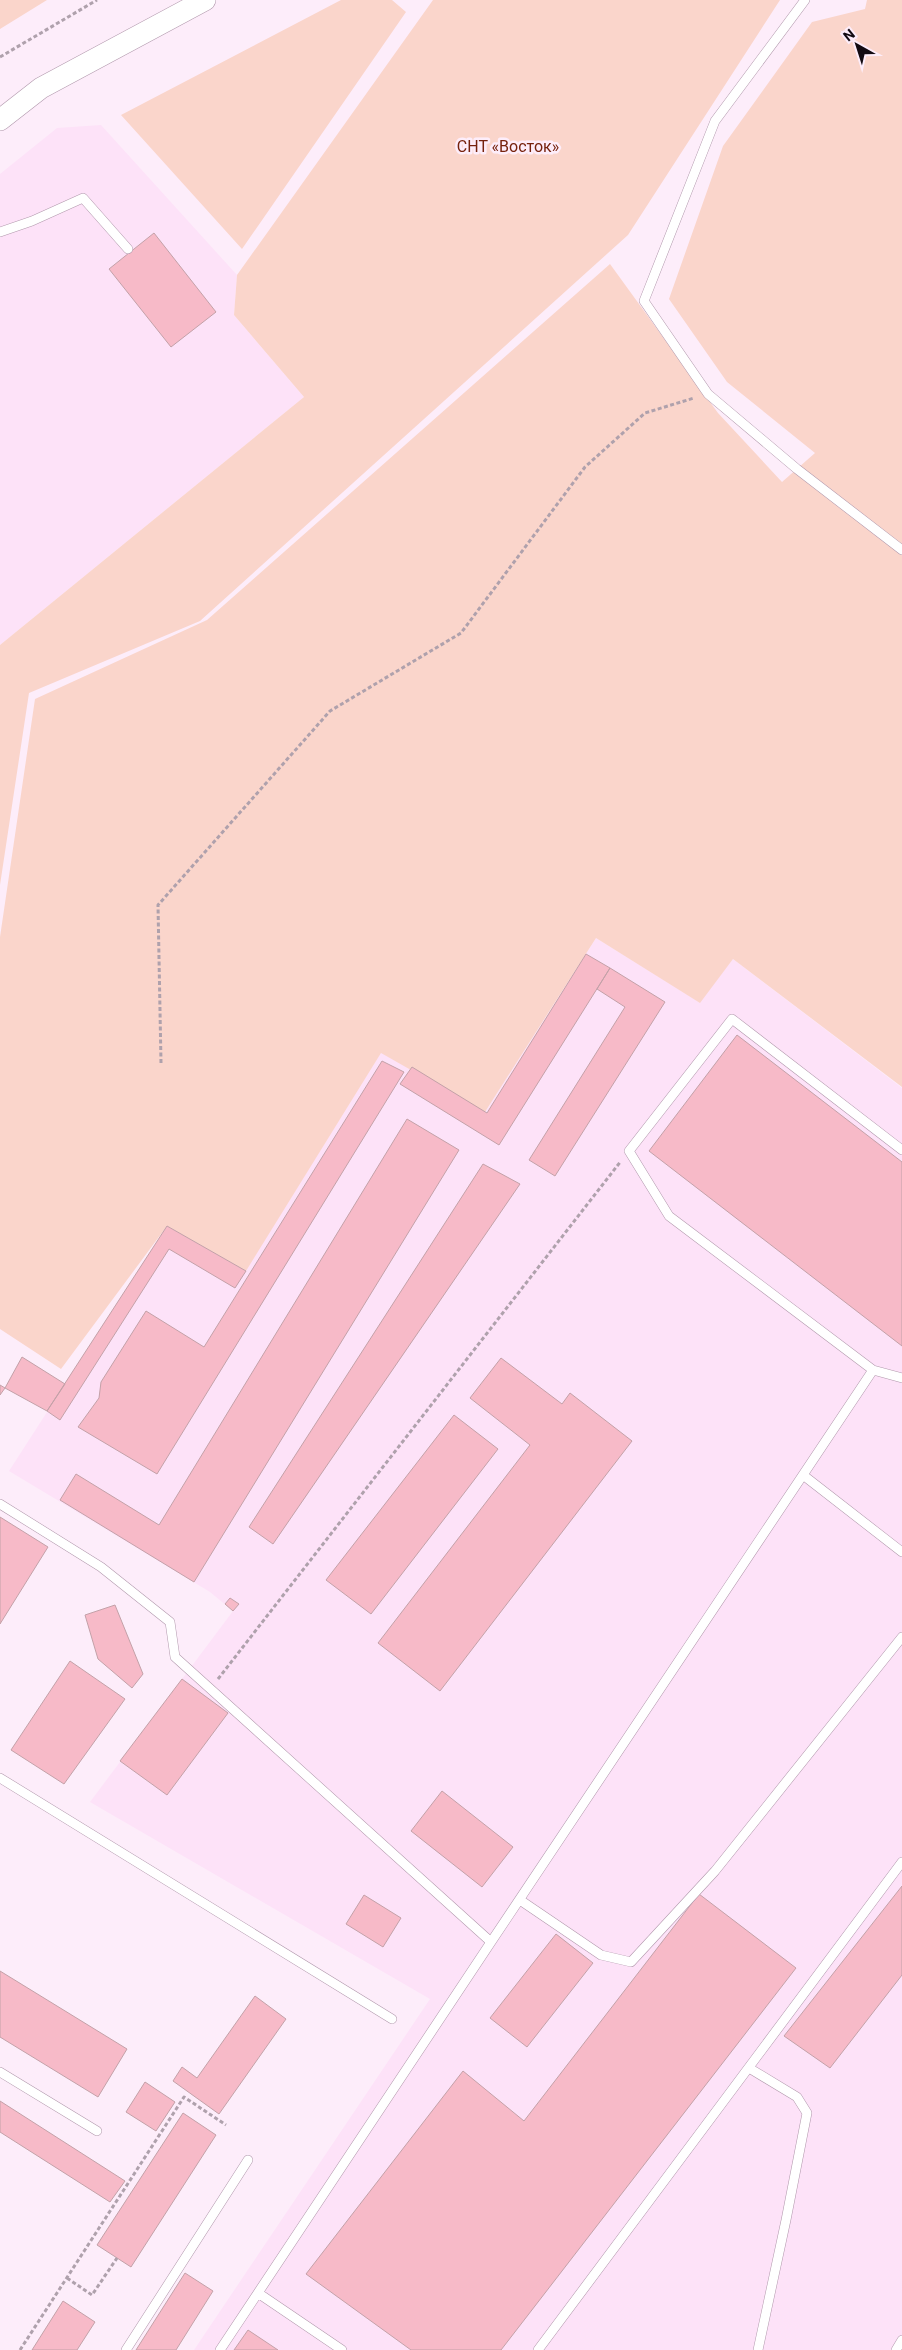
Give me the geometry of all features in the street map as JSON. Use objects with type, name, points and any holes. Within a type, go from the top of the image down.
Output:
[{"type":"street","points":[[0,120],[41,88],[205,0]]},
{"type":"lane","points":[[805,0],[715,121],[644,301],[708,394],[797,468],[902,550]]},
{"type":"lane","points":[[0,232],[83,198],[128,249]]},
{"type":"lane","points":[[902,1150],[732,1019],[630,1151],[669,1216],[873,1370],[902,1378]]},
{"type":"lane","points":[[220,2350],[873,1370]]},
{"type":"lane","points":[[804,1474],[902,1552]]},
{"type":"lane","points":[[0,1504],[100,1567],[170,1622],[175,1657],[492,1942]]},
{"type":"lane","points":[[520,1900],[601,1955],[631,1962],[715,1871],[902,1637]]},
{"type":"lane","points":[[0,1778],[392,2019]]},
{"type":"lane","points":[[538,2350],[902,1862]]},
{"type":"lane","points":[[749,2068],[797,2097],[807,2113],[758,2350]]},
{"type":"lane","points":[[0,2072],[98,2131]]},
{"type":"lane","points":[[126,2350],[248,2160]]},
{"type":"lane","points":[[258,2293],[342,2350]]},
{"type":"lane","points":[[896,2350],[902,2340]]},
{"type":"path","points":[[0,57],[97,0]]},
{"type":"path","points":[[161,1063],[158,905],[330,711],[461,633],[585,467],[645,413],[708,394]]},
{"type":"path","points":[[210,1689],[630,1151]]},
{"type":"path","points":[[20,2350],[184,2097],[226,2124]]},
{"type":"path","points":[[67,2278],[92,2296],[117,2258]]},
{"type":"shaded area","points":[[101,125],[237,275],[234,315],[304,397],[0,645],[0,174],[57,128]]},
{"type":"shaded area","points":[[596,938],[699,1002],[733,959],[902,1088],[902,2350],[194,2350],[430,1999],[90,1802],[233,1611],[210,1592],[9,1471],[167,1226],[246,1270],[384,1048],[485,1112]]},
{"type":"green space","points":[[0,0],[47,0],[0,29]]},
{"type":"green space","points":[[341,0],[392,0],[406,12],[242,249],[121,115]]},
{"type":"green space","name":"СНТ «Восток»","points":[[433,0],[780,0],[628,235],[200,621],[29,693],[0,885],[0,645],[304,397],[234,315],[237,275]]},
{"type":"green space","points":[[867,0],[902,0],[902,1087],[733,959],[700,1003],[596,938],[485,1112],[381,1053],[246,1271],[167,1226],[61,1369],[0,1329],[0,937],[35,699],[207,620],[610,264],[718,413],[782,482],[815,453],[727,382],[669,299],[723,146],[812,22],[865,9]]},
{"type":"building","points":[[154,233],[216,312],[171,347],[109,269]]},
{"type":"building","points":[[586,954],[610,968],[499,1145],[400,1084],[412,1067],[487,1113]]},
{"type":"building","points":[[610,968],[665,1002],[555,1176],[529,1160],[625,1007],[597,989]]},
{"type":"building","points":[[737,1035],[902,1162],[902,1346],[649,1151]]},
{"type":"building","points":[[382,1061],[404,1072],[157,1474],[78,1427],[99,1398],[101,1382],[146,1311],[204,1347]]},
{"type":"building","points":[[407,1119],[459,1150],[194,1582],[60,1500],[76,1474],[159,1525]]},
{"type":"building","points":[[483,1164],[520,1184],[273,1544],[249,1527]]},
{"type":"building","points":[[167,1226],[246,1271],[235,1288],[169,1249],[60,1420],[47,1411]]},
{"type":"building","points":[[22,1357],[65,1384],[47,1411],[5,1388]]},
{"type":"building","points":[[501,1358],[562,1404],[570,1393],[632,1441],[440,1691],[378,1643],[530,1445],[470,1398]]},
{"type":"building","points":[[0,1385],[5,1388],[0,1395]]},
{"type":"building","points":[[454,1415],[498,1449],[371,1614],[326,1580]]},
{"type":"building","points":[[0,1517],[48,1547],[0,1624]]},
{"type":"building","points":[[230,1598],[239,1604],[233,1611],[225,1604]]},
{"type":"building","points":[[115,1605],[143,1674],[132,1688],[98,1659],[85,1615]]},
{"type":"building","points":[[70,1661],[125,1699],[64,1784],[11,1750]]},
{"type":"building","points":[[182,1679],[228,1713],[167,1795],[120,1761]]},
{"type":"building","points":[[442,1791],[513,1847],[482,1887],[411,1831]]},
{"type":"building","points":[[902,1886],[902,1975],[830,2068],[784,2036]]},
{"type":"building","points":[[699,1894],[796,1968],[501,2350],[411,2350],[306,2274],[463,2071],[524,2121]]},
{"type":"building","points":[[364,1895],[401,1918],[383,1947],[346,1924]]},
{"type":"building","points":[[556,1934],[593,1963],[527,2047],[490,2018]]},
{"type":"building","points":[[0,1971],[127,2049],[98,2097],[0,2037]]},
{"type":"building","points":[[255,1996],[286,2019],[219,2114],[173,2081],[182,2067],[197,2078]]},
{"type":"building","points":[[145,2082],[175,2102],[156,2131],[126,2112]]},
{"type":"building","points":[[0,2101],[125,2181],[110,2202],[0,2132]]},
{"type":"building","points":[[183,2113],[216,2135],[131,2267],[97,2245]]},
{"type":"building","points":[[185,2273],[213,2291],[176,2350],[136,2350]]},
{"type":"building","points":[[63,2301],[95,2322],[77,2350],[32,2350]]},
{"type":"building","points":[[248,2330],[278,2350],[234,2350]]}]
